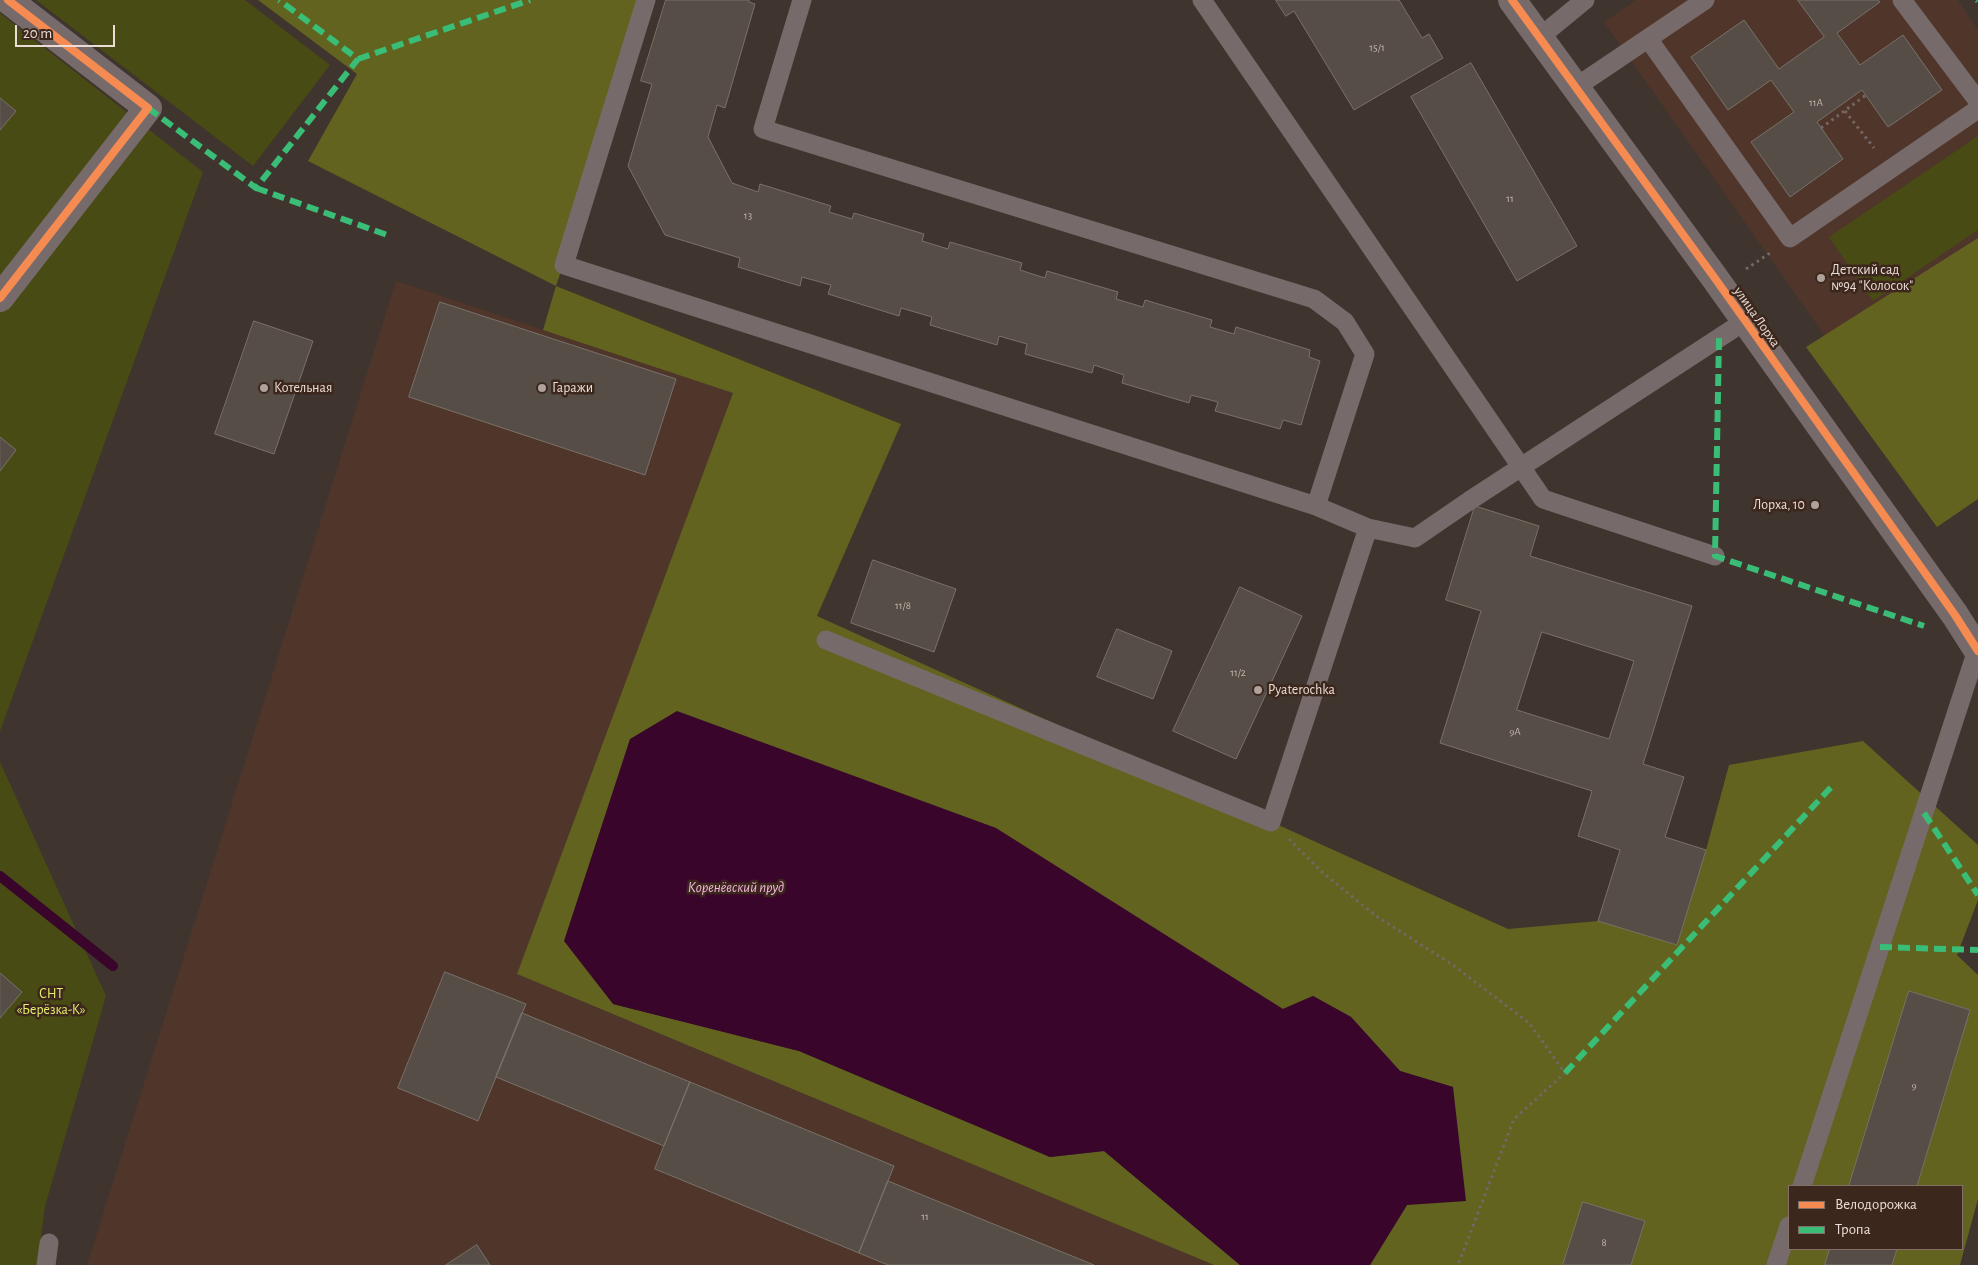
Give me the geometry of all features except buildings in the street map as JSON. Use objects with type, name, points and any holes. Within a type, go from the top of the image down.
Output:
[{"type":"street","points":[[0,298],[148,108],[8,0]]},
{"type":"street","name":"улица Лорха","points":[[1512,0],[1540,36],[1745,321],[1978,650]]},
{"type":"lane","points":[[646,0],[564,265],[1316,506],[1368,528],[1415,538],[1520,467],[1745,321]]},
{"type":"lane","points":[[802,0],[763,129],[1314,299],[1344,322],[1365,354],[1316,506]]},
{"type":"lane","points":[[1202,0],[1543,499],[1715,556]]},
{"type":"lane","points":[[1540,36],[1585,0]]},
{"type":"lane","points":[[1576,87],[1649,40],[1705,0]]},
{"type":"lane","points":[[1902,0],[1978,101]]},
{"type":"lane","points":[[1649,40],[1790,238],[1891,171],[1978,109]]},
{"type":"lane","points":[[826,640],[1271,822],[1368,528]]},
{"type":"lane","points":[[1802,1185],[1978,650]]},
{"type":"lane","points":[[1776,1265],[1788,1229]]},
{"type":"lane","points":[[46,1265],[49,1243]]},
{"type":"path","points":[[1821,128],[1866,96]]},
{"type":"path","points":[[1845,111],[1891,171]]},
{"type":"path","points":[[1740,274],[1768,254]]},
{"type":"path","points":[[1271,822],[1322,872],[1376,916],[1453,965],[1529,1023],[1564,1073],[1514,1120],[1458,1265]]},
{"type":"shaded area","points":[[258,0],[651,0],[556,286],[308,161],[357,74]]},
{"type":"shaded area","name":"Детский сад №94 \"Колосок\"","points":[[1636,0],[1798,0],[1824,37],[1779,69],[1744,20],[1691,57],[1771,80],[1794,112],[1751,142],[1790,197],[1843,160],[1817,122],[1862,90],[1888,127],[1941,90],[1860,65],[1837,33],[1879,3],[1878,0],[1958,0],[1978,30],[1978,136],[1830,237],[1873,301],[1978,230],[1978,490],[1948,511],[1604,22]]},
{"type":"shaded area","points":[[1978,238],[1978,499],[1937,527],[1806,347]]},
{"type":"shaded area","points":[[396,281],[733,393],[517,974],[1214,1265],[87,1265]]},
{"type":"shaded area","points":[[556,286],[901,424],[817,616],[1508,929],[1598,921],[1677,945],[1729,765],[1863,741],[1978,845],[1978,900],[1957,955],[1978,975],[1978,1199],[1960,1265],[1892,1265],[1897,1250],[1963,1250],[1963,1185],[1917,1185],[1970,1010],[1909,991],[1849,1185],[1788,1185],[1788,1250],[1830,1250],[1825,1265],[1631,1265],[1644,1221],[1583,1202],[1563,1265],[1370,1265],[1407,1205],[1453,1087],[1400,1071],[1351,1017],[1313,996],[1283,1009],[613,1004],[799,1051],[1050,1157],[1104,1151],[1240,1265],[1214,1265],[517,974],[733,393],[543,330]]},
{"type":"green space","points":[[36,0],[245,0],[330,65],[253,166]]},
{"type":"green space","points":[[0,13],[203,172],[0,731]]},
{"type":"green space","points":[[1978,136],[1978,230],[1873,301],[1829,237]]},
{"type":"green space","name":"СНТ «Берёзка-К»","points":[[0,762],[106,996],[45,1206],[37,1265],[0,1265]]},
{"type":"water","name":"Коренёвский пруд","points":[[677,711],[996,828],[1283,1009],[1313,996],[1351,1017],[1400,1071],[1453,1087],[1466,1201],[1407,1205],[1370,1265],[1240,1265],[1104,1151],[1050,1157],[799,1051],[613,1004],[564,941],[630,739]]},
{"type":"waterway","points":[[0,876],[113,966]]},
{"type":"marked path","points":[[148,108],[256,188],[358,59],[279,0]]},
{"type":"marked path","points":[[358,59],[530,0]]},
{"type":"marked path","points":[[256,188],[390,236]]},
{"type":"marked path","points":[[1719,338],[1715,556],[1924,626]]},
{"type":"marked path","points":[[1565,1073],[1834,784]]},
{"type":"marked path","points":[[1924,813],[1978,895]]},
{"type":"marked path","points":[[1880,947],[1978,950]]},
{"type":"cycle path","points":[[0,298],[148,108],[8,0]]},
{"type":"cycle path","points":[[1512,0],[1714,277],[1955,615],[1978,651]]},
{"type":"place","name":"Детский сад №94 \"Колосок\"","points":[[1821,278]]},
{"type":"place","name":"Котельная","points":[[264,388]]},
{"type":"place","name":"Гаражи","points":[[542,388]]},
{"type":"place","name":"Лорха, 10","points":[[1815,505]]},
{"type":"place","name":"Pyaterochka","points":[[1258,690]]}]
